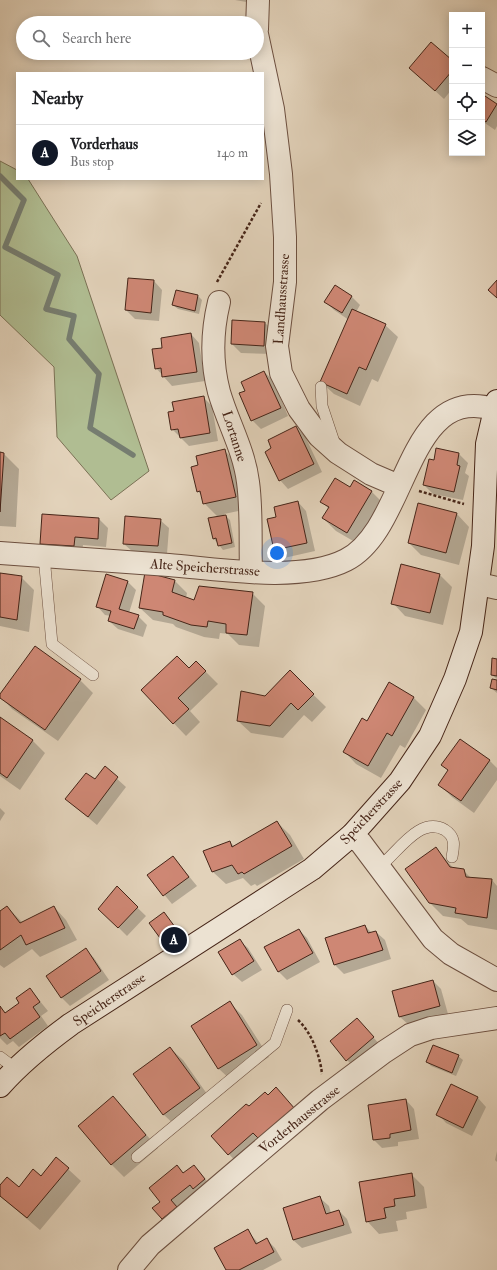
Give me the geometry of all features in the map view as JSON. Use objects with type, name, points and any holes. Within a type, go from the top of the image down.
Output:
[{"type":"street","points":[[257,16],[258,0]]},
{"type":"street","name":"Landhausstrasse","points":[[263,60],[273,109],[281,174],[285,237],[285,282],[277,346],[281,372],[303,415],[319,436],[338,453],[371,474],[408,488]]},
{"type":"street","points":[[485,80],[497,86]]},
{"type":"street","name":"Lortanne","points":[[219,302],[214,322],[213,353],[220,392],[240,445],[248,483],[251,571]]},
{"type":"street","name":"Alte Speicherstrasse","points":[[0,553],[251,571],[303,572],[329,567],[347,559],[367,544],[408,488],[418,446],[440,417],[461,408],[496,405]]},
{"type":"street","name":"Speicherstrasse","points":[[0,1086],[8,1062],[48,1041],[106,1001],[312,869],[352,835],[400,781],[430,736],[455,679],[488,586],[483,539],[487,444],[496,405]]},
{"type":"street","points":[[352,835],[379,867],[406,906],[433,939],[452,954],[497,980]]},
{"type":"street","name":"Vorderhausstrasse","points":[[129,1270],[150,1245],[320,1100],[384,1052],[410,1035],[430,1028],[497,1018]]},
{"type":"lane","points":[[321,387],[322,406],[338,453]]},
{"type":"lane","points":[[44,556],[52,644],[93,675]]},
{"type":"lane","points":[[379,867],[419,830],[431,826],[441,828],[450,833],[455,843],[452,857]]},
{"type":"lane","points":[[137,1157],[275,1043],[287,1010]]},
{"type":"path","points":[[219,302],[213,289],[264,199]]},
{"type":"path","points":[[408,488],[465,504]]},
{"type":"path","points":[[287,1010],[301,1022],[320,1059],[322,1076],[320,1100]]},
{"type":"green space","points":[[0,161],[16,169],[16,180],[29,180],[77,256],[149,471],[111,500],[57,437],[54,367],[0,315]]},
{"type":"building","points":[[431,42],[449,57],[449,75],[435,91],[409,68]]},
{"type":"building","points":[[485,96],[497,104],[486,122],[485,121]]},
{"type":"building","points":[[128,278],[154,280],[151,313],[125,310]]},
{"type":"building","points":[[497,280],[497,298],[488,290]]},
{"type":"building","points":[[335,285],[352,296],[342,313],[324,302]]},
{"type":"building","points":[[176,290],[198,295],[195,311],[172,305]]},
{"type":"building","points":[[352,309],[386,324],[366,370],[359,367],[347,394],[320,382]]},
{"type":"building","points":[[232,320],[265,322],[264,346],[231,344]]},
{"type":"building","points":[[191,333],[197,372],[162,377],[161,368],[155,369],[152,349],[162,348],[161,338]]},
{"type":"building","points":[[264,371],[281,408],[251,421],[239,393],[245,391],[241,382]]},
{"type":"building","points":[[204,396],[210,433],[180,438],[178,429],[171,430],[168,412],[174,411],[172,402]]},
{"type":"building","points":[[296,426],[314,464],[279,481],[265,452],[271,448],[268,440]]},
{"type":"building","points":[[436,448],[459,453],[457,465],[460,466],[454,492],[423,485],[429,459],[434,460]]},
{"type":"building","points":[[225,449],[236,497],[203,504],[200,491],[197,492],[191,467],[198,465],[196,456]]},
{"type":"building","points":[[0,452],[4,453],[0,512]]},
{"type":"building","points":[[335,478],[350,487],[354,480],[372,491],[347,533],[322,518],[329,507],[320,502]]},
{"type":"building","points":[[298,501],[307,543],[274,550],[267,519],[276,517],[274,507]]},
{"type":"building","points":[[418,503],[457,513],[446,553],[408,543]]},
{"type":"building","points":[[42,514],[99,518],[98,539],[75,537],[74,546],[40,544]]},
{"type":"building","points":[[226,515],[232,543],[218,546],[216,538],[213,539],[208,518]]},
{"type":"building","points":[[125,516],[161,519],[158,546],[123,544]]},
{"type":"building","points":[[401,564],[440,574],[430,613],[391,604]]},
{"type":"building","points":[[145,572],[175,580],[172,592],[194,600],[199,586],[253,592],[247,635],[226,633],[226,624],[208,621],[207,627],[191,625],[163,615],[163,612],[139,608]]},
{"type":"building","points":[[0,573],[22,576],[17,620],[0,617]]},
{"type":"building","points":[[106,574],[128,581],[119,609],[139,615],[134,629],[108,621],[111,611],[96,607]]},
{"type":"building","points":[[35,646],[81,679],[45,730],[0,698],[0,694]]},
{"type":"building","points":[[177,656],[189,668],[196,661],[206,671],[178,698],[189,709],[173,724],[141,690]]},
{"type":"building","points":[[492,658],[497,659],[497,676],[491,675]]},
{"type":"building","points":[[290,670],[314,694],[298,710],[291,703],[270,726],[237,721],[241,691],[265,696]]},
{"type":"building","points":[[492,679],[497,680],[497,690],[490,688]]},
{"type":"building","points":[[389,682],[414,697],[392,736],[387,733],[368,766],[343,752],[362,718],[367,721]]},
{"type":"building","points":[[0,717],[33,740],[7,778],[0,773]]},
{"type":"building","points":[[460,739],[490,760],[461,801],[438,785],[448,770],[441,765]]},
{"type":"building","points":[[105,766],[118,777],[88,817],[65,799],[86,773],[95,779]]},
{"type":"building","points":[[277,821],[292,846],[244,874],[242,872],[238,874],[232,865],[212,872],[203,851],[230,841],[232,847]]},
{"type":"building","points":[[436,847],[450,867],[464,869],[466,877],[492,879],[487,918],[455,913],[456,908],[429,903],[405,869]]},
{"type":"building","points":[[173,856],[189,877],[163,896],[147,875]]},
{"type":"building","points":[[117,886],[138,907],[118,928],[98,909]]},
{"type":"building","points":[[7,906],[20,923],[54,906],[65,928],[26,945],[21,935],[0,950],[0,911]]},
{"type":"building","points":[[164,912],[175,927],[160,938],[149,923]]},
{"type":"building","points":[[365,925],[368,933],[376,931],[383,950],[334,965],[325,938]]},
{"type":"building","points":[[299,929],[313,953],[278,972],[264,947]]},
{"type":"building","points":[[240,939],[254,961],[232,975],[218,952]]},
{"type":"building","points":[[86,948],[101,971],[61,998],[46,976]]},
{"type":"building","points":[[433,980],[440,1006],[399,1017],[392,991]]},
{"type":"building","points":[[30,988],[40,1002],[33,1007],[40,1017],[10,1039],[5,1033],[0,1036],[0,1006],[5,1013],[19,1003],[16,998]]},
{"type":"building","points":[[230,1001],[257,1045],[218,1069],[191,1026]]},
{"type":"building","points":[[357,1018],[374,1037],[346,1061],[330,1041]]},
{"type":"building","points":[[433,1045],[459,1055],[452,1073],[426,1062]]},
{"type":"building","points":[[170,1047],[200,1088],[163,1115],[133,1074]]},
{"type":"building","points":[[451,1084],[478,1097],[463,1128],[436,1115]]},
{"type":"building","points":[[276,1087],[295,1109],[260,1140],[253,1133],[228,1155],[211,1136],[246,1104],[249,1106],[265,1092],[268,1095]]},
{"type":"building","points":[[113,1096],[146,1135],[111,1165],[78,1126]]},
{"type":"building","points":[[406,1099],[411,1130],[390,1134],[390,1138],[373,1140],[368,1105]]},
{"type":"building","points":[[56,1157],[69,1168],[27,1218],[0,1196],[0,1185],[7,1177],[19,1187],[33,1169],[41,1176]]},
{"type":"building","points":[[177,1165],[183,1173],[194,1165],[205,1179],[193,1189],[190,1185],[171,1200],[177,1207],[162,1219],[152,1208],[160,1202],[149,1188]]},
{"type":"building","points":[[412,1173],[415,1196],[394,1199],[395,1206],[384,1208],[386,1218],[366,1222],[359,1182]]},
{"type":"building","points":[[320,1196],[326,1214],[339,1210],[344,1225],[293,1240],[283,1208]]},
{"type":"building","points":[[248,1229],[256,1244],[267,1238],[274,1252],[239,1270],[226,1270],[214,1248]]},
{"type":"waterway","points":[[0,176],[24,200],[5,247],[58,275],[46,309],[74,316],[69,339],[99,374],[90,428],[133,455]]},
{"type":"place","name":"Vorderhaus","points":[[174,940]]}]
